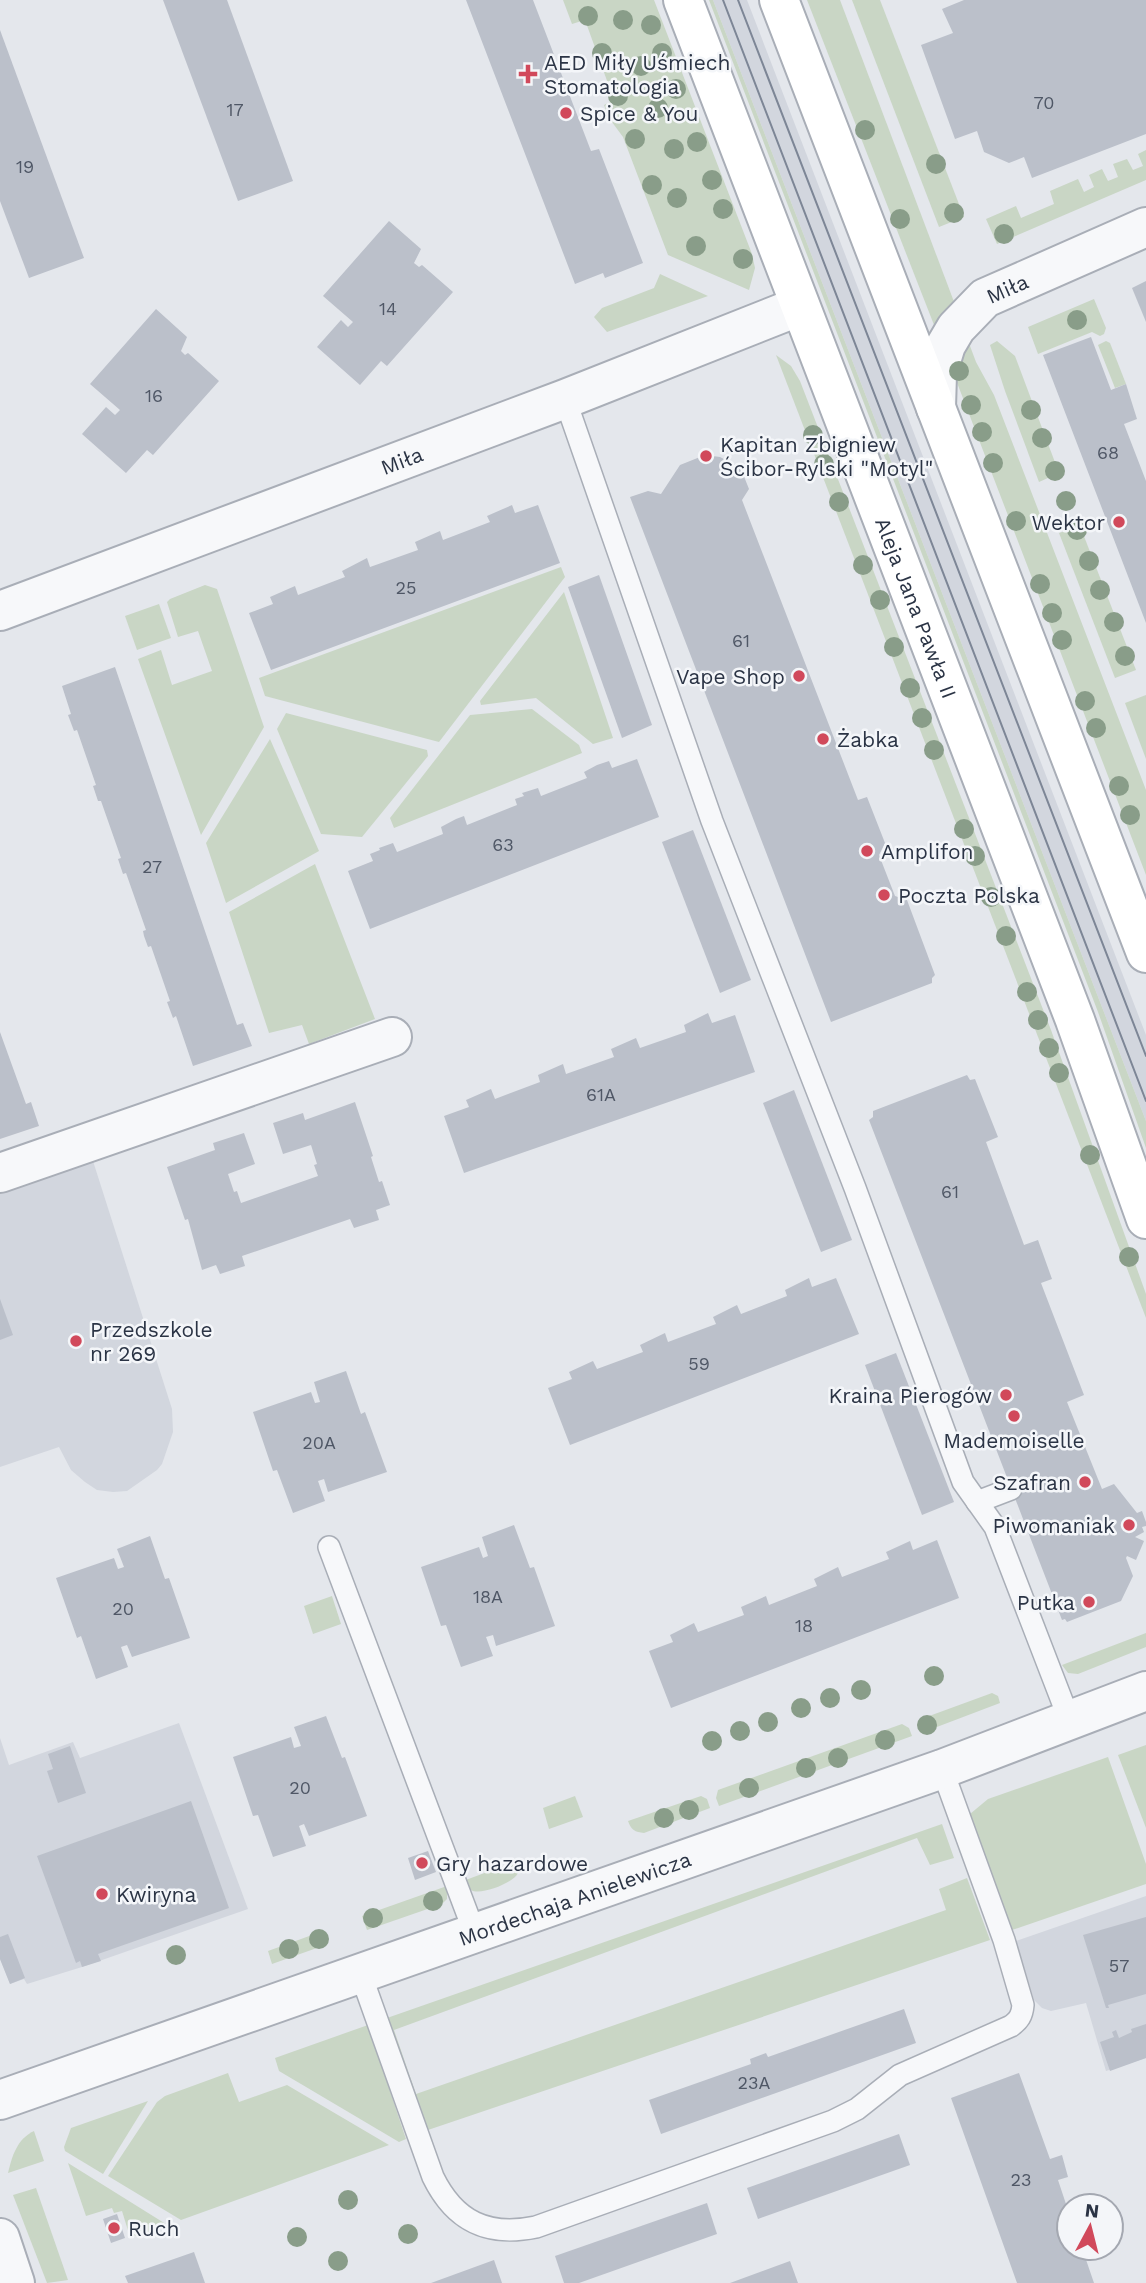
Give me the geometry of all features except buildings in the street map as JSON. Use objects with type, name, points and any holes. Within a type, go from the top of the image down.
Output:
[{"type":"main road","name":"Aleja Jana Pawła II","points":[[683,0],[1070,1007],[1146,1219]]},
{"type":"main road","points":[[779,0],[1146,953]]},
{"type":"street","name":"Miła","points":[[936,408],[937,374],[943,352],[956,328],[979,303],[998,291],[1146,227]]},
{"type":"street","name":"Miła","points":[[0,611],[565,399],[800,306]]},
{"type":"street","points":[[0,1173],[392,1037]]},
{"type":"street","name":"Mordechaja Anielewicza","points":[[0,2101],[942,1769],[1146,1691]]},
{"type":"street","points":[[0,2238],[15,2283]]},
{"type":"lane","points":[[565,399],[712,821],[855,1188],[963,1482],[995,1527],[1069,1719]]},
{"type":"lane","points":[[977,1502],[1011,1489]]},
{"type":"lane","points":[[329,1547],[475,1934]]},
{"type":"lane","points":[[361,1975],[441,2193],[452,2208],[483,2226],[510,2231],[536,2227],[833,2121],[857,2109],[900,2075],[1011,2026],[1018,2020],[1022,2015],[1023,2005],[1006,1949],[942,1769]]},
{"type":"shaded area","points":[[713,0],[747,0],[1146,1035],[1146,1121]]},
{"type":"shaded area","name":"Przedszkole nr 269","points":[[93,1161],[172,1409],[173,1432],[162,1464],[127,1491],[97,1490],[71,1470],[59,1447],[0,1467],[0,1193]]},
{"type":"shaded area","points":[[179,1723],[248,1909],[82,1967],[27,1984],[24,1979],[10,1984],[0,1959],[0,1738],[9,1765],[73,1742],[80,1758]]},
{"type":"shaded area","points":[[1146,1896],[1146,2058],[1106,2071],[1086,2003],[1051,2011],[1042,2008],[1034,2000],[1016,1941]]},
{"type":"green space","points":[[563,0],[654,0],[752,254],[755,268],[749,290],[668,255],[623,137],[609,118],[604,105],[614,100],[585,20],[572,24]]},
{"type":"green space","points":[[709,0],[713,0],[1146,1121],[1146,1148],[1098,1012]]},
{"type":"green space","points":[[807,0],[840,0],[956,307],[936,330]]},
{"type":"green space","points":[[852,0],[880,0],[964,217],[939,227]]},
{"type":"green space","points":[[1146,150],[1146,180],[997,244],[986,219],[1016,206],[1021,218],[1054,204],[1050,191],[1078,179],[1084,192],[1094,187],[1089,175],[1102,169],[1108,181],[1118,177],[1113,164],[1127,159],[1133,170],[1143,166],[1138,154]]},
{"type":"green space","points":[[660,274],[708,296],[607,332],[594,317],[602,308],[654,288]]},
{"type":"green space","points":[[1094,299],[1106,328],[1104,334],[1100,336],[1092,332],[1038,354],[1028,327]]},
{"type":"green space","points":[[967,338],[976,362],[994,395],[1146,790],[1146,875],[951,367]]},
{"type":"green space","points":[[997,341],[1015,356],[1059,473],[1039,482],[990,345]]},
{"type":"green space","points":[[1106,341],[1110,343],[1126,384],[1115,388],[1098,345]]},
{"type":"green space","points":[[776,355],[791,366],[800,381],[1051,1030],[1146,1294],[1146,1318]]},
{"type":"green space","points":[[1080,526],[1136,670],[1115,678],[1059,533]]},
{"type":"green space","points":[[561,567],[565,577],[439,742],[265,696],[259,678]]},
{"type":"green space","points":[[205,585],[217,589],[264,727],[201,835],[138,659],[161,650],[172,685],[212,671],[198,631],[178,637],[167,602]]},
{"type":"green space","points":[[564,592],[613,738],[593,744],[536,698],[481,705],[480,701]]},
{"type":"green space","points":[[159,604],[171,638],[137,650],[125,616]]},
{"type":"green space","points":[[1146,695],[1146,759],[1125,703]]},
{"type":"green space","points":[[532,709],[579,745],[582,753],[394,828],[390,818],[470,715]]},
{"type":"green space","points":[[286,713],[427,750],[428,756],[362,837],[321,834],[277,729]]},
{"type":"green space","points":[[270,739],[319,851],[226,903],[206,843]]},
{"type":"green space","points":[[315,864],[375,1019],[309,1044],[302,1025],[269,1033],[229,912]]},
{"type":"green space","points":[[332,1596],[341,1624],[313,1634],[304,1606]]},
{"type":"green space","points":[[1146,1633],[1146,1647],[1078,1674],[1068,1673],[1062,1665]]},
{"type":"green space","points":[[992,1693],[998,1696],[1000,1703],[921,1733],[918,1726],[921,1719]]},
{"type":"green space","points":[[902,1724],[909,1728],[912,1736],[719,1806],[716,1798],[718,1790]]},
{"type":"green space","points":[[1146,1745],[1146,1828],[1118,1755]]},
{"type":"green space","points":[[1108,1757],[1146,1864],[1146,1884],[1012,1930],[970,1814],[988,1799]]},
{"type":"green space","points":[[575,1796],[583,1817],[549,1829],[543,1808]]},
{"type":"green space","points":[[701,1796],[707,1799],[710,1808],[644,1833],[630,1827],[628,1821]]},
{"type":"green space","points":[[942,1824],[954,1858],[930,1865],[917,1838],[394,2030],[416,2094],[946,1910],[939,1889],[967,1878],[990,1940],[425,2131],[387,2018]]},
{"type":"green space","points":[[517,1861],[519,1870],[515,1877],[496,1887],[475,1891],[463,1881]]},
{"type":"green space","points":[[447,1886],[447,1899],[442,1904],[367,1930],[362,1916]]},
{"type":"green space","points":[[323,1931],[328,1944],[272,1964],[268,1951]]},
{"type":"green space","points":[[368,2025],[406,2139],[399,2142],[279,2071],[275,2058]]},
{"type":"green space","points":[[228,2073],[239,2102],[287,2085],[389,2145],[181,2220],[108,2176],[157,2102],[165,2096]]},
{"type":"green space","points":[[148,2101],[103,2174],[65,2151],[71,2128]]},
{"type":"green space","points":[[34,2131],[44,2161],[8,2173],[19,2143]]},
{"type":"green space","points":[[68,2163],[169,2226],[130,2237],[122,2211],[114,2213],[112,2208],[86,2216]]},
{"type":"green space","points":[[36,2188],[68,2280],[47,2283],[13,2195]]},
{"type":"tram line","points":[[723,0],[1146,1101]]},
{"type":"tram line","points":[[738,0],[1146,1056]]},
{"type":"place","name":"AED Miły Uśmiech Stomatologia","points":[[528,74]]},
{"type":"place","name":"Spice & You","points":[[566,113]]},
{"type":"place","name":"Kapitan Zbigniew Ścibor-Rylski \"Motyl\"","points":[[706,456]]},
{"type":"place","name":"Wektor","points":[[1119,522]]},
{"type":"place","name":"Vape Shop","points":[[799,676]]},
{"type":"place","name":"Żabka","points":[[823,739]]},
{"type":"place","name":"Amplifon","points":[[867,851]]},
{"type":"place","name":"Poczta Polska","points":[[884,895]]},
{"type":"place","name":"Przedszkole nr 269","points":[[76,1341]]},
{"type":"place","name":"Kraina Pierogów","points":[[1006,1395]]},
{"type":"place","name":"Mademoiselle","points":[[1014,1416]]},
{"type":"place","name":"Szafran","points":[[1085,1482]]},
{"type":"place","name":"Piwomaniak","points":[[1129,1525]]},
{"type":"place","name":"Putka","points":[[1089,1602]]},
{"type":"place","name":"Gry hazardowe","points":[[422,1863]]},
{"type":"place","name":"Kwiryna","points":[[102,1894]]},
{"type":"place","name":"Ruch","points":[[114,2228]]}]
